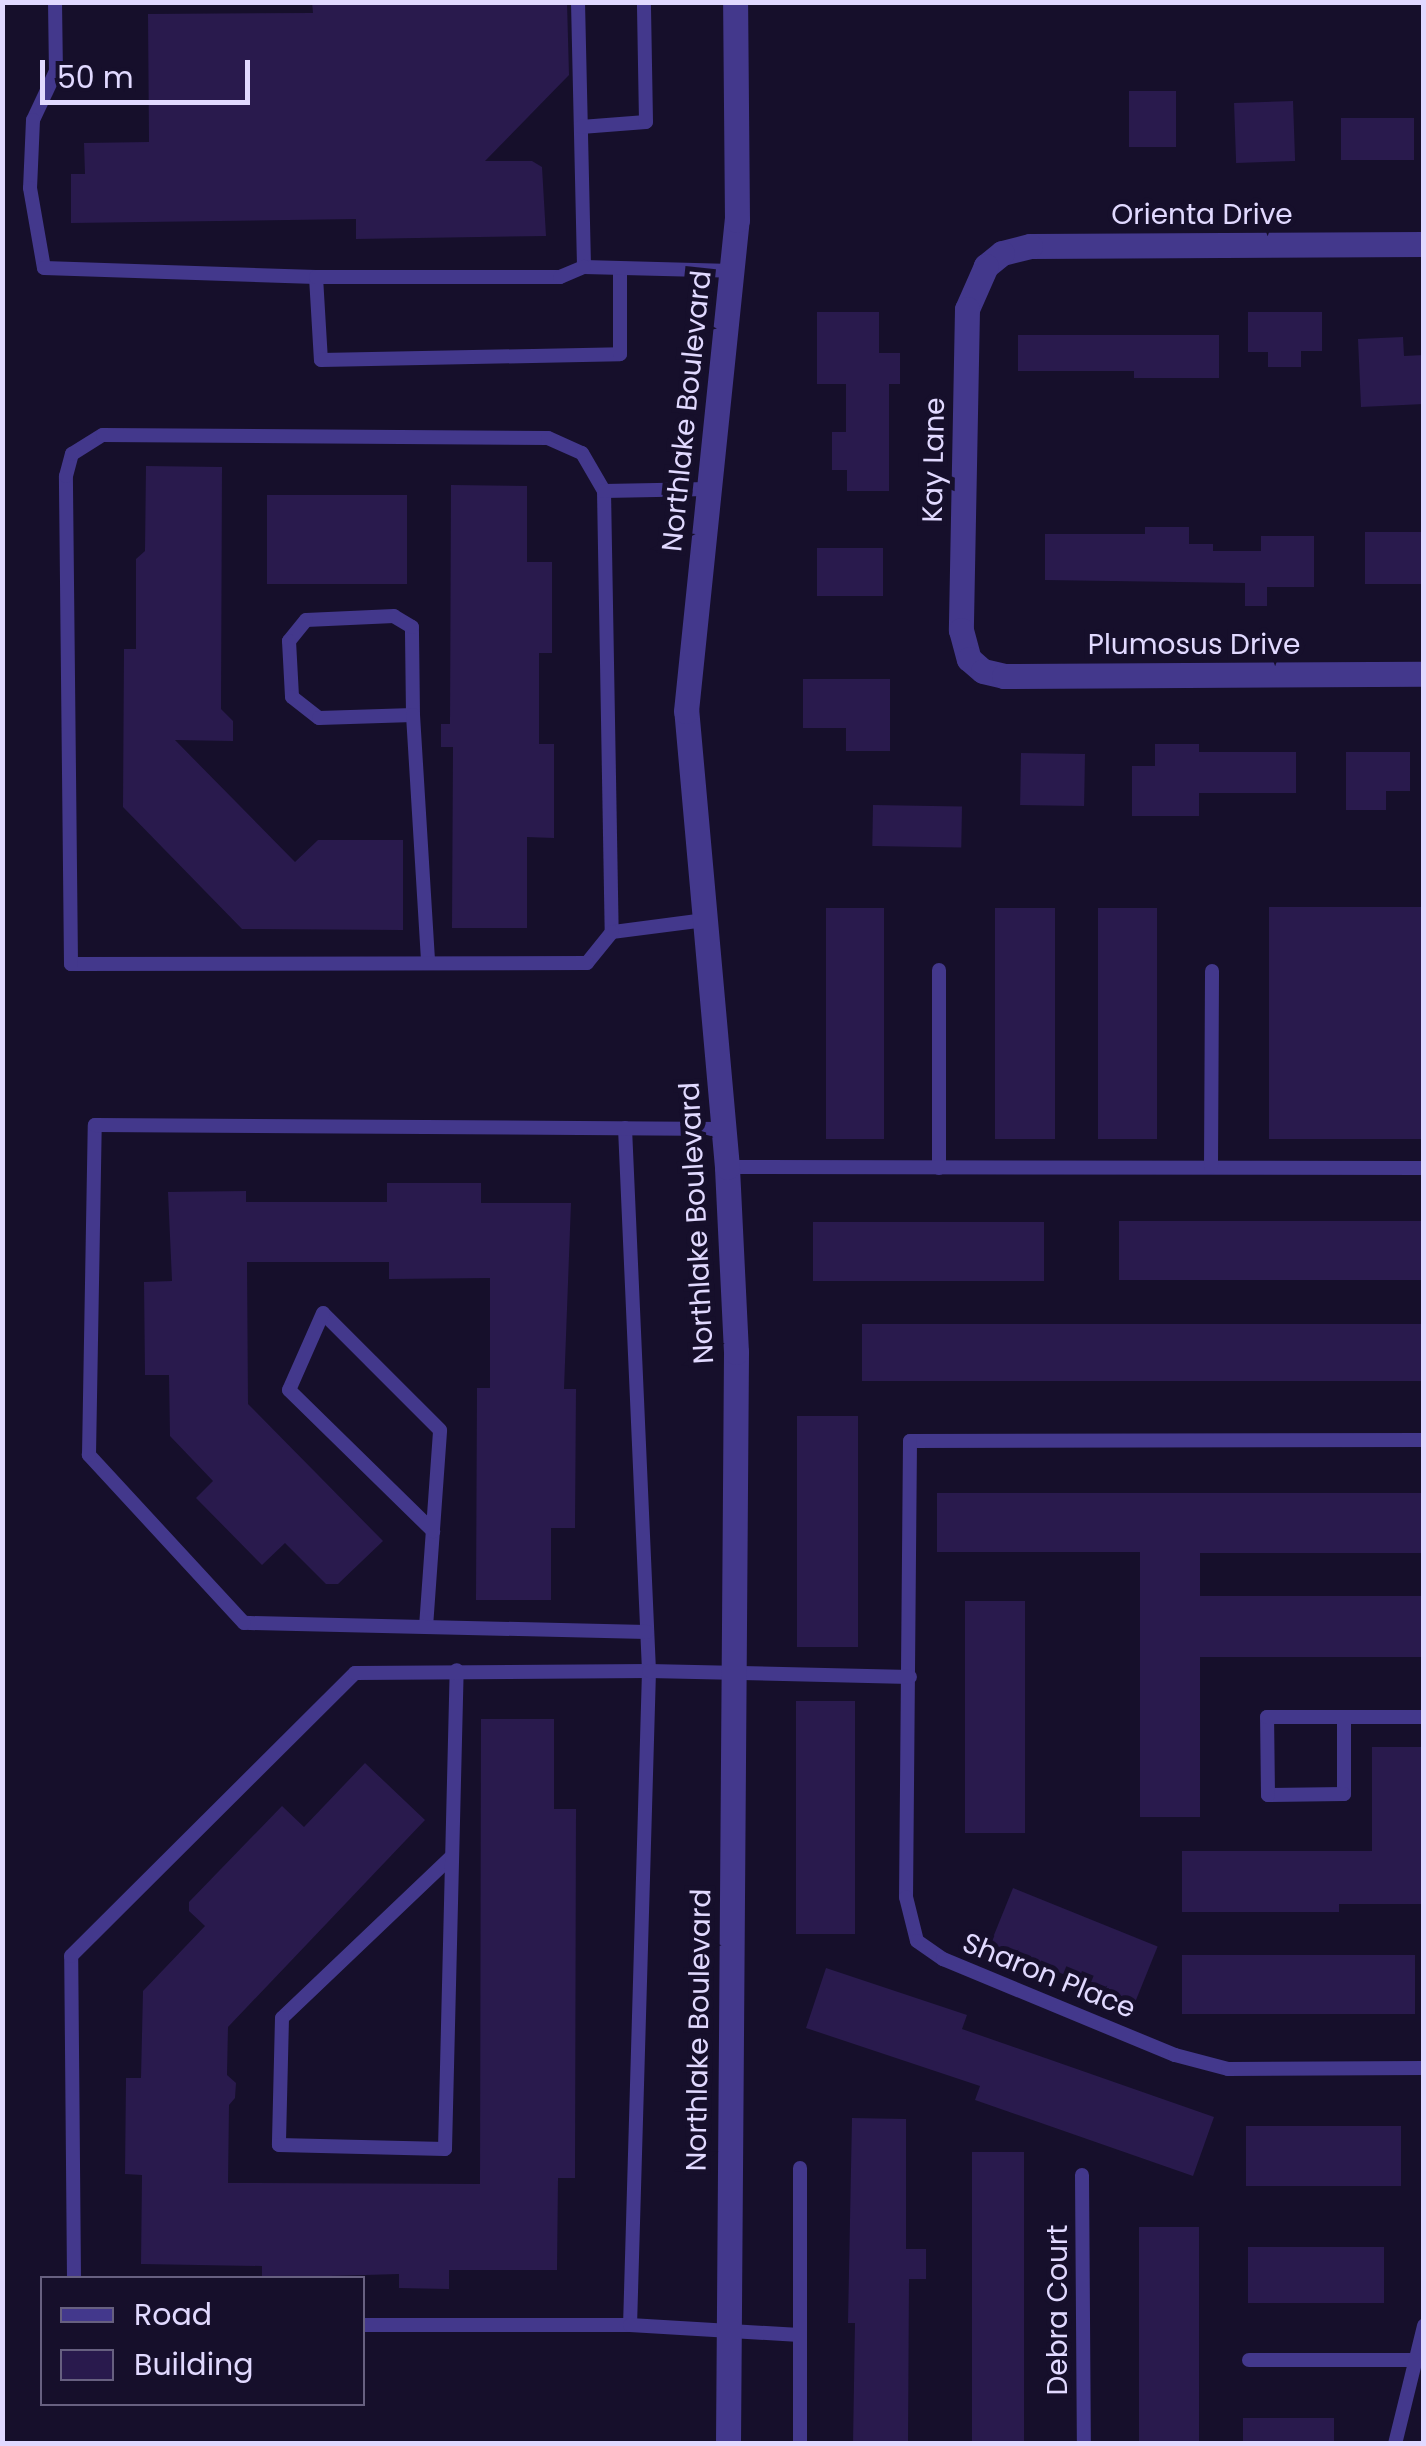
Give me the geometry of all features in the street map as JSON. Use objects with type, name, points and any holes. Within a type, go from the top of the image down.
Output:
[{"type":"street","name":"Northlake Boulevard","points":[[728,2444],[736,1352],[727,1167],[686,711],[737,220],[735,2]]},
{"type":"street","name":"Orienta Drive","points":[[986,266],[1002,253],[1030,246],[1424,244]]},
{"type":"street","name":"Kay Lane","points":[[969,659],[961,630],[967,309],[986,266]]},
{"type":"street","name":"Plumosus Drive","points":[[969,659],[983,670],[1004,676],[1424,674]]},
{"type":"lane","points":[[55,2],[56,70],[34,120],[30,188],[44,268],[316,277],[560,277],[584,268],[732,271]]},
{"type":"lane","points":[[578,2],[584,268]]},
{"type":"lane","points":[[581,126],[646,122],[644,2]]},
{"type":"lane","points":[[316,277],[321,360],[620,354],[620,269]]},
{"type":"lane","points":[[102,435],[548,438],[582,453],[604,491],[612,932],[587,962],[71,964],[66,476],[72,454],[102,435]]},
{"type":"lane","points":[[604,491],[709,489]]},
{"type":"lane","points":[[413,715],[319,718],[292,698],[289,641],[306,620],[394,616],[412,627],[413,715],[428,963]]},
{"type":"lane","points":[[612,932],[704,920]]},
{"type":"lane","points":[[939,970],[939,1168]]},
{"type":"lane","points":[[1210,1167],[1212,971]]},
{"type":"lane","points":[[647,1632],[244,1623],[90,1454],[95,1125],[724,1129]]},
{"type":"lane","points":[[625,1128],[649,1671],[630,2325]]},
{"type":"lane","points":[[727,1167],[1424,1168]]},
{"type":"lane","points":[[426,1628],[433,1530],[440,1430],[323,1313],[289,1390],[433,1530]]},
{"type":"lane","name":"Sharon Place","points":[[1424,1440],[910,1441],[906,1897],[917,1941],[943,1959],[1175,2055],[1228,2069],[1424,2068]]},
{"type":"lane","points":[[450,1858],[282,2018],[279,2145],[446,2149],[457,1670]]},
{"type":"lane","points":[[74,2276],[71,1956],[355,1673],[649,1671],[910,1677]]},
{"type":"lane","points":[[1344,1717],[1344,1794],[1268,1795],[1267,1717],[1344,1717],[1424,1717]]},
{"type":"lane","points":[[800,2168],[800,2444]]},
{"type":"lane","name":"Debra Court","points":[[1082,2175],[1084,2444]]},
{"type":"lane","points":[[365,2325],[630,2325],[727,2334],[800,2334]]},
{"type":"lane","points":[[1395,2444],[1424,2326]]},
{"type":"lane","points":[[1250,2360],[1418,2360]]},
{"type":"building","points":[[312,2],[567,2],[569,75],[485,161],[532,161],[542,167],[546,236],[356,239],[356,219],[71,223],[71,174],[85,174],[84,143],[149,142],[148,14],[313,13]]},
{"type":"building","points":[[1129,91],[1176,91],[1176,147],[1129,147]]},
{"type":"building","points":[[1293,101],[1295,161],[1236,163],[1234,103]]},
{"type":"building","points":[[1341,118],[1414,118],[1414,160],[1341,160]]},
{"type":"building","points":[[817,312],[879,312],[879,353],[900,353],[900,384],[889,384],[889,491],[847,491],[847,470],[832,470],[832,432],[846,432],[846,384],[817,384]]},
{"type":"building","points":[[1248,312],[1322,312],[1322,351],[1301,351],[1301,367],[1268,367],[1268,352],[1248,352]]},
{"type":"building","points":[[1018,335],[1219,335],[1219,378],[1134,378],[1134,371],[1018,371]]},
{"type":"building","points":[[1403,337],[1404,356],[1424,355],[1424,404],[1361,407],[1358,339]]},
{"type":"building","points":[[146,466],[222,467],[221,709],[233,721],[233,741],[175,740],[295,862],[318,840],[403,840],[403,930],[242,929],[123,807],[124,649],[136,649],[136,559],[145,551]]},
{"type":"building","points":[[451,485],[527,486],[527,562],[552,562],[552,653],[539,653],[539,744],[554,744],[554,838],[527,837],[527,928],[452,928],[453,747],[441,747],[441,724],[450,724]]},
{"type":"building","points":[[267,495],[407,495],[407,584],[267,584]]},
{"type":"building","points":[[1145,527],[1189,527],[1189,544],[1213,544],[1213,551],[1261,551],[1261,536],[1314,536],[1314,587],[1267,587],[1267,606],[1245,606],[1245,583],[1045,580],[1045,534],[1145,534]]},
{"type":"building","points":[[1365,532],[1424,532],[1424,584],[1365,584]]},
{"type":"building","points":[[817,548],[883,548],[883,596],[817,596]]},
{"type":"building","points":[[803,679],[890,679],[890,751],[846,751],[846,728],[803,728]]},
{"type":"building","points":[[1155,744],[1199,744],[1199,752],[1296,752],[1296,793],[1199,793],[1199,816],[1132,816],[1132,766],[1155,766]]},
{"type":"building","points":[[1346,752],[1410,752],[1410,791],[1386,791],[1386,810],[1346,810]]},
{"type":"building","points":[[1021,753],[1085,754],[1084,806],[1020,805]]},
{"type":"building","points":[[873,805],[962,807],[961,848],[872,846]]},
{"type":"building","points":[[1269,907],[1424,907],[1424,1139],[1269,1139]]},
{"type":"building","points":[[826,908],[884,908],[884,1139],[826,1139]]},
{"type":"building","points":[[995,908],[1055,908],[1055,1139],[995,1139]]},
{"type":"building","points":[[1098,908],[1157,908],[1157,1139],[1098,1139]]},
{"type":"building","points":[[387,1183],[481,1183],[481,1203],[571,1203],[564,1389],[576,1389],[575,1528],[551,1528],[551,1600],[476,1600],[477,1388],[490,1388],[490,1278],[389,1279],[389,1262],[247,1262],[248,1404],[383,1541],[338,1584],[326,1584],[285,1543],[262,1565],[196,1498],[213,1481],[170,1436],[169,1375],[145,1375],[144,1282],[172,1281],[168,1192],[246,1191],[246,1202],[387,1202]]},
{"type":"building","points":[[1119,1221],[1424,1221],[1424,1280],[1119,1280]]},
{"type":"building","points":[[813,1222],[1044,1222],[1044,1281],[813,1281]]},
{"type":"building","points":[[862,1324],[1424,1324],[1424,1381],[862,1381]]},
{"type":"building","points":[[797,1416],[858,1416],[858,1647],[797,1647]]},
{"type":"building","points":[[937,1493],[1424,1493],[1424,1553],[1200,1553],[1200,1596],[1424,1596],[1424,1657],[1200,1657],[1200,1817],[1140,1817],[1140,1552],[937,1552]]},
{"type":"building","points":[[965,1601],[1025,1601],[1025,1833],[965,1833]]},
{"type":"building","points":[[796,1701],[855,1701],[855,1934],[796,1934]]},
{"type":"building","points":[[481,1719],[554,1719],[554,1809],[576,1809],[575,2178],[558,2178],[557,2270],[449,2270],[449,2289],[399,2288],[399,2274],[262,2276],[262,2266],[141,2264],[142,2175],[125,2174],[126,2078],[141,2078],[143,1991],[205,1926],[189,1911],[189,1902],[282,1806],[304,1827],[365,1763],[425,1820],[228,2027],[227,2075],[236,2083],[235,2098],[229,2105],[228,2183],[480,2184]]},
{"type":"building","points":[[1372,1747],[1424,1747],[1424,1904],[1339,1904],[1339,1912],[1182,1912],[1182,1851],[1372,1851]]},
{"type":"building","points":[[1013,1888],[1158,1946],[1135,2003],[990,1945]]},
{"type":"building","points":[[1182,1955],[1415,1955],[1415,2014],[1182,2014]]},
{"type":"building","points":[[826,1968],[967,2015],[962,2029],[1214,2117],[1193,2176],[975,2100],[980,2086],[806,2028]]},
{"type":"building","points":[[852,2118],[906,2119],[906,2249],[926,2249],[926,2279],[909,2279],[908,2444],[853,2444],[855,2323],[848,2323]]},
{"type":"building","points":[[1246,2126],[1401,2126],[1401,2186],[1246,2186]]},
{"type":"building","points":[[972,2152],[1024,2152],[1024,2444],[972,2444]]},
{"type":"building","points":[[1139,2227],[1199,2227],[1199,2444],[1139,2444]]},
{"type":"building","points":[[1248,2247],[1384,2247],[1384,2303],[1248,2303]]},
{"type":"building","points":[[1243,2418],[1334,2418],[1334,2444],[1243,2444]]}]
